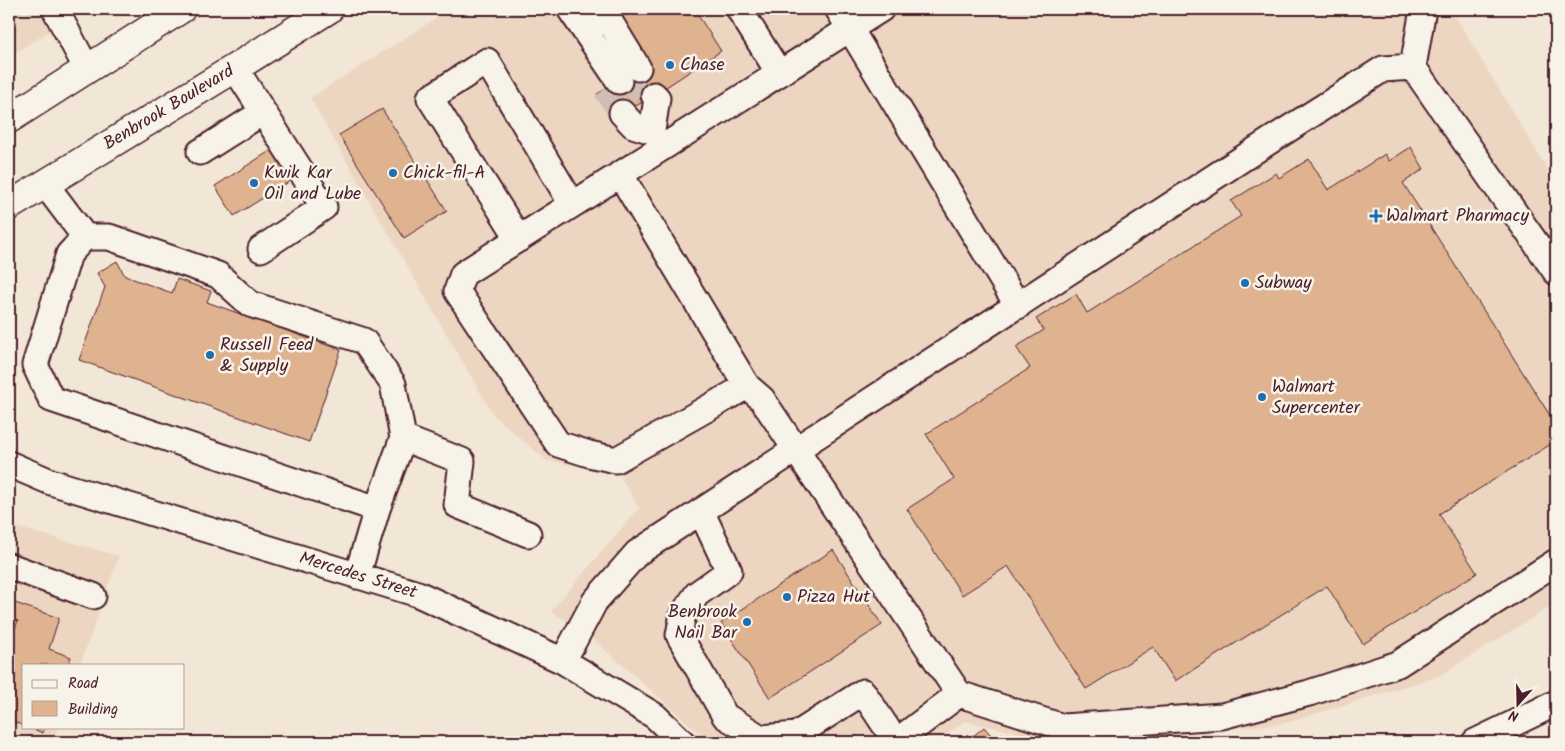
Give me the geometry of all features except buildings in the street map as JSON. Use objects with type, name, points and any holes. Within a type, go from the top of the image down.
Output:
[{"type":"highway","points":[[9,117],[181,9]]},
{"type":"highway","name":"Benbrook Boulevard","points":[[9,206],[329,9]]},
{"type":"street","points":[[55,9],[87,69]]},
{"type":"street","points":[[740,9],[779,73]]},
{"type":"street","points":[[747,386],[616,460],[558,444],[457,291],[463,274],[620,174],[647,115],[779,73],[844,19],[881,9]]},
{"type":"street","points":[[1423,9],[1413,67],[1556,272]]},
{"type":"street","points":[[582,18],[623,78]]},
{"type":"street","points":[[844,19],[1018,306]]},
{"type":"street","points":[[519,239],[430,98],[487,61],[572,204]]},
{"type":"street","points":[[562,661],[595,601],[637,553],[1383,69],[1413,67]]},
{"type":"street","points":[[235,68],[324,207],[261,249]]},
{"type":"street","points":[[200,152],[262,112]]},
{"type":"street","points":[[620,174],[747,386],[762,399],[959,694],[1063,728],[1222,716],[1309,692],[1398,664],[1556,562]]},
{"type":"street","points":[[45,184],[85,236]]},
{"type":"street","points":[[85,236],[109,237],[218,275],[250,304],[364,341],[394,384],[403,438],[377,510],[357,576]]},
{"type":"street","points":[[85,236],[69,254],[35,365],[51,399],[377,510]]},
{"type":"street","points":[[403,438],[462,461],[457,505],[528,534]]},
{"type":"street","name":"Mercedes Street","points":[[9,464],[51,482],[418,594],[562,661],[655,716],[682,742]]},
{"type":"street","points":[[701,511],[729,571],[697,594],[683,614],[679,635],[725,716],[761,738],[796,735],[863,692],[896,742],[959,694]]},
{"type":"street","points":[[9,566],[92,596]]},
{"type":"street","points":[[1475,742],[1556,703]]},
{"type":"shaded area","points":[[9,9],[84,9],[9,57]]},
{"type":"shaded area","points":[[451,9],[1451,9],[1556,184],[1556,603],[1439,676],[1286,723],[1092,742],[1058,742],[965,721],[936,742],[710,742],[594,640],[551,611],[639,508],[619,474],[546,460],[494,416],[310,98]]},
{"type":"shaded area","points":[[9,525],[119,556],[80,664],[22,664],[22,728],[58,728],[52,742],[9,742]]},
{"type":"tunnel","points":[[629,74],[645,100]]},
{"type":"tunnel","points":[[605,89],[622,113]]},
{"type":"place","name":"Chase","points":[[670,65]]},
{"type":"place","name":"Chick-fil-A","points":[[393,173]]},
{"type":"place","name":"Kwik Kar Oil and Lube","points":[[254,183]]},
{"type":"place","name":"Walmart Pharmacy","points":[[1376,216]]},
{"type":"place","name":"Subway","points":[[1245,283]]},
{"type":"place","name":"Russell Feed & Supply","points":[[210,355]]},
{"type":"place","name":"Walmart Supercenter","points":[[1262,397]]},
{"type":"place","name":"Pizza Hut","points":[[787,597]]},
{"type":"place","name":"Benbrook Nail Bar","points":[[747,622]]}]
